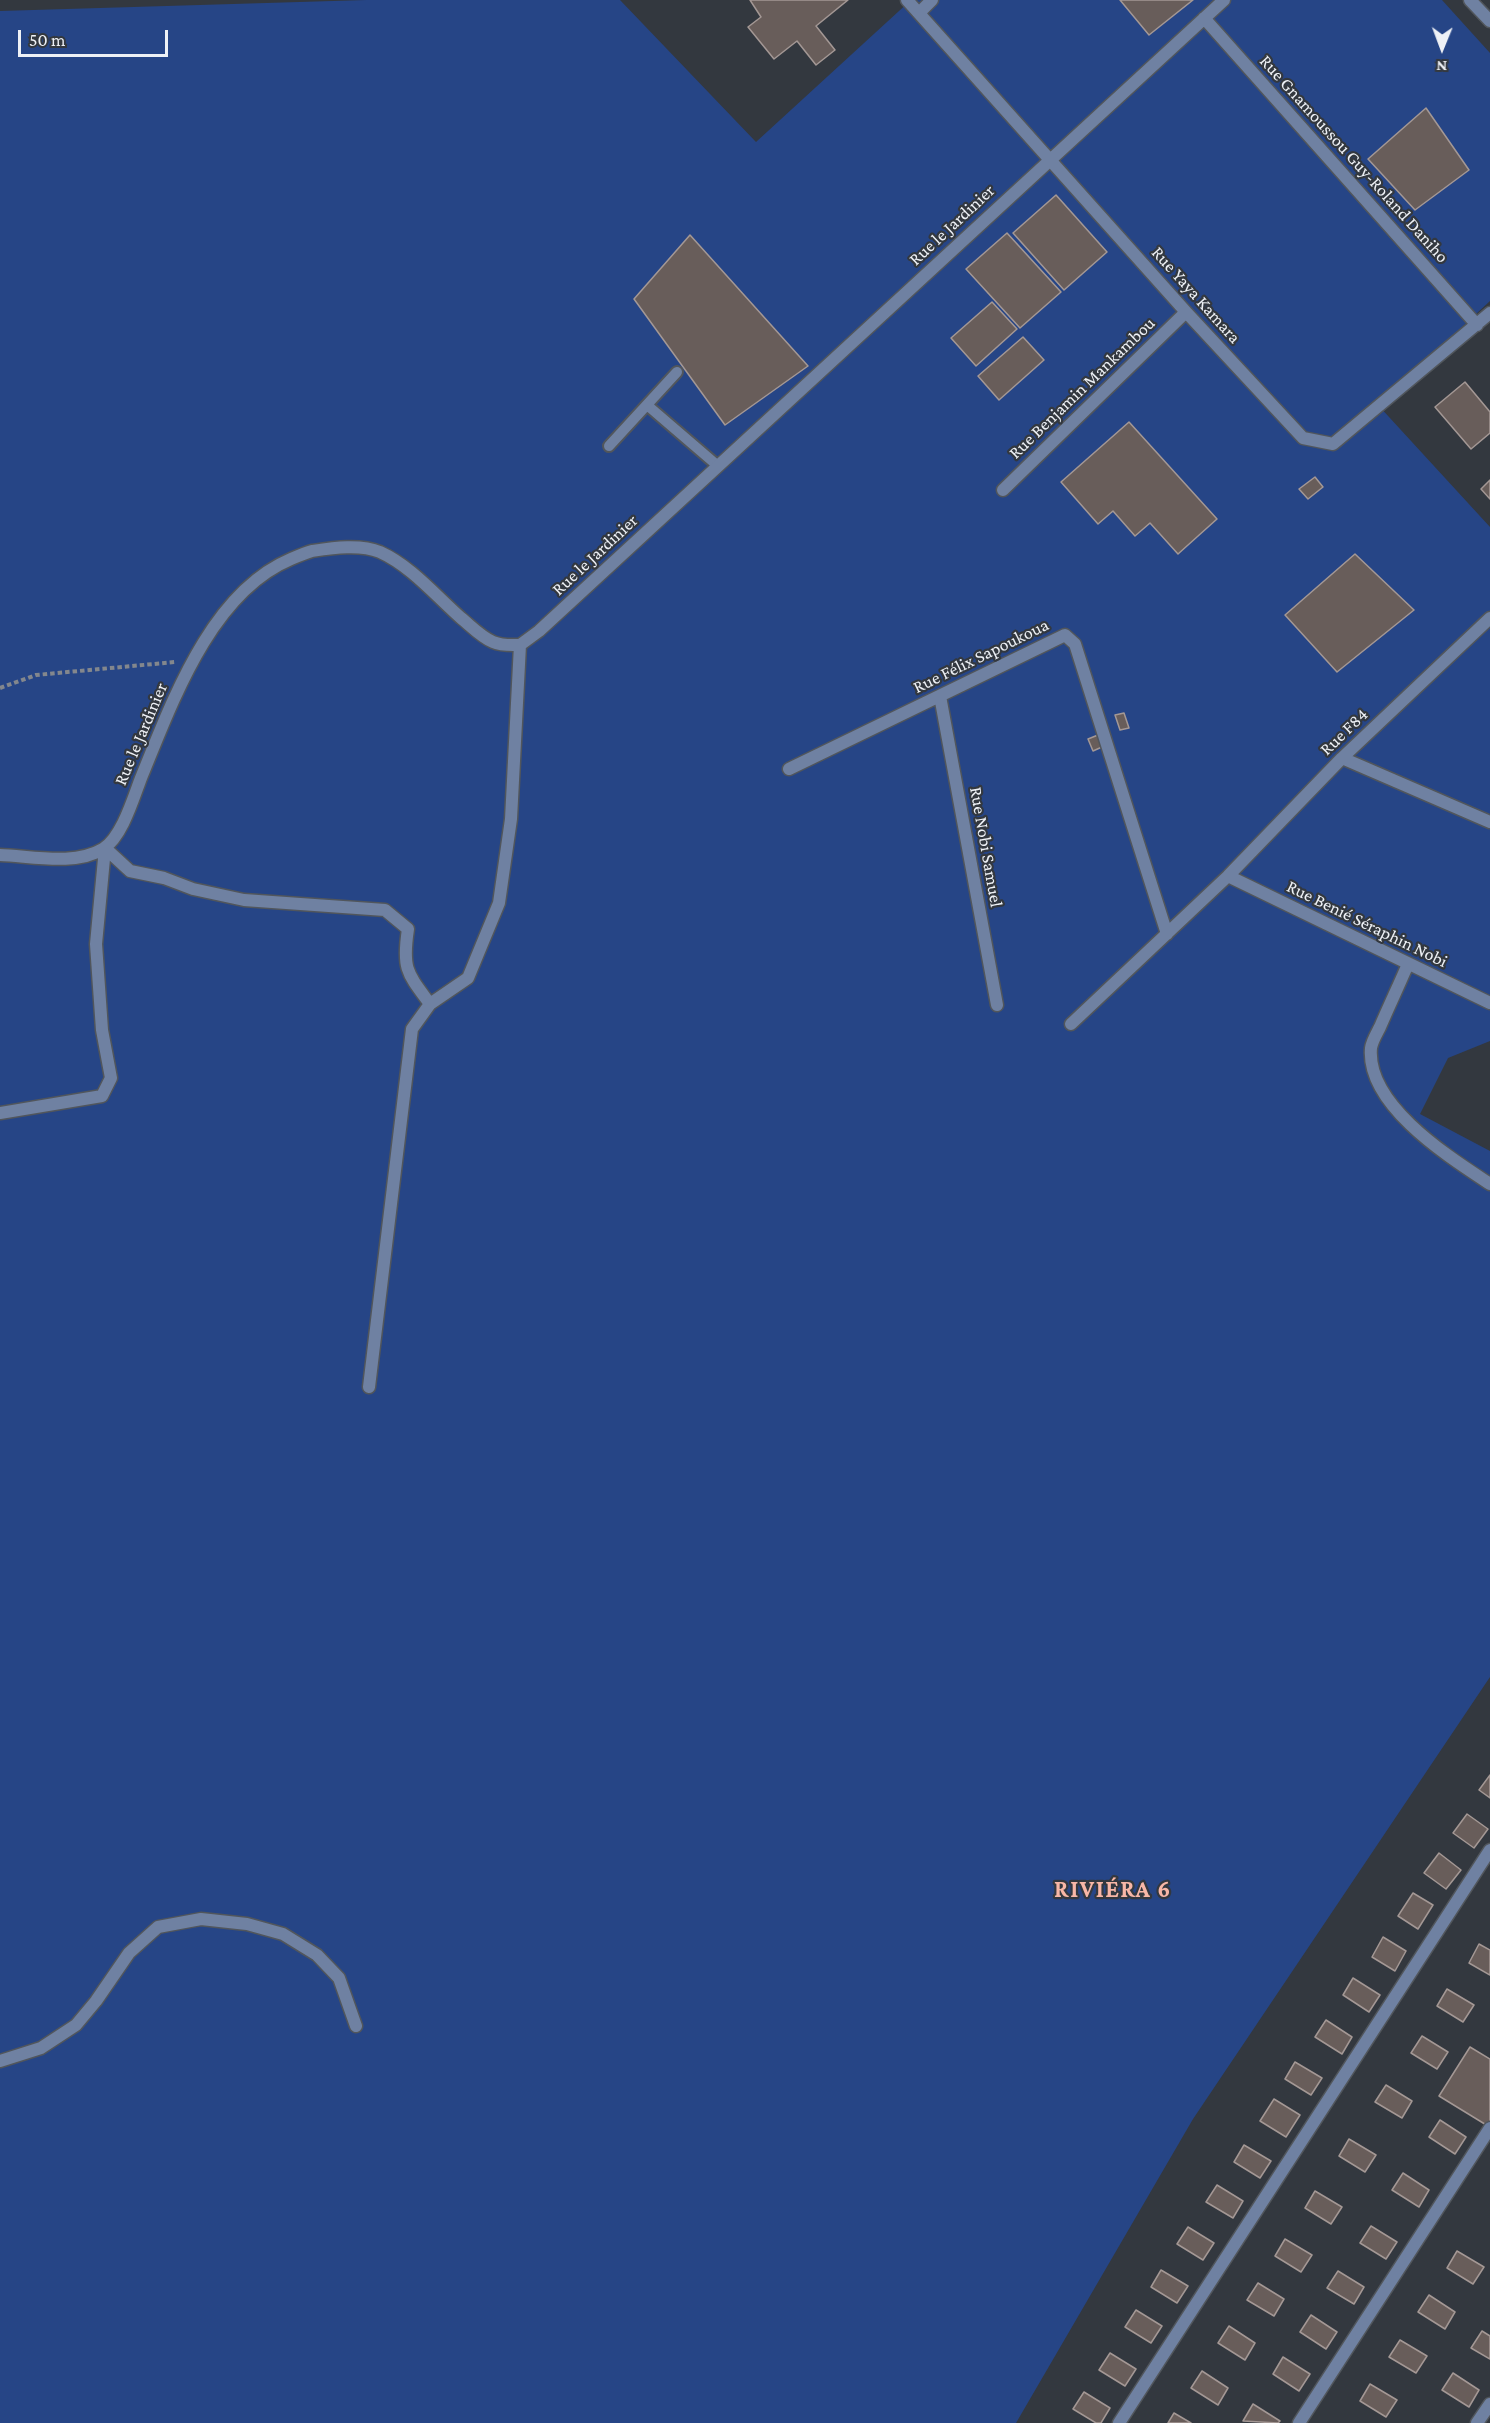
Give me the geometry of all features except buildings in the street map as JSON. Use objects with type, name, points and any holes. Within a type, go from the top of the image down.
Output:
[{"type":"street","name":"Rue Yaya Kamara","points":[[907,0],[1186,312],[1303,438],[1333,444],[1490,314]]},
{"type":"street","points":[[919,13],[932,0]]},
{"type":"street","name":"Rue le Jardinier","points":[[105,848],[123,825],[157,739],[193,660],[217,622],[244,591],[273,567],[309,552],[347,548],[378,551],[404,567],[480,634],[494,643],[520,645],[539,631],[1224,0]]},
{"type":"street","points":[[1470,0],[1489,18]]},
{"type":"street","name":"Rue Gnamoussou Guy-Roland Daniho","points":[[1204,18],[1477,325]]},
{"type":"street","name":"Rue Benjamin Mankambou","points":[[1003,490],[1186,312]]},
{"type":"street","name":"Rue F84","points":[[1071,1024],[1228,876],[1342,758],[1490,618]]},
{"type":"street","name":"Rue Félix Sapoukoua","points":[[789,769],[1065,635],[1075,645],[1167,934]]},
{"type":"street","points":[[369,1387],[412,1029],[430,1004],[468,978],[499,903],[511,819],[520,645]]},
{"type":"street","name":"Rue Nobi Samuel","points":[[940,696],[997,1005]]},
{"type":"street","points":[[1342,758],[1490,822]]},
{"type":"street","points":[[105,848],[130,871],[244,900],[385,910],[408,929],[404,953],[408,975],[430,1004]]},
{"type":"street","points":[[0,855],[66,858],[91,855],[105,848]]},
{"type":"street","points":[[0,1113],[102,1096],[111,1078],[102,1030],[96,944],[105,848]]},
{"type":"street","name":"Rue Benié Séraphin Nobi","points":[[1228,876],[1490,1003]]},
{"type":"street","points":[[1408,964],[1371,1046],[1373,1065],[1380,1086],[1396,1109],[1438,1149],[1490,1184]]},
{"type":"street","points":[[1119,2423],[1490,1850]]},
{"type":"street","points":[[0,2061],[41,2048],[76,2025],[96,2001],[129,1953],[159,1927],[201,1919],[247,1924],[283,1934],[317,1955],[339,1978],[356,2026]]},
{"type":"street","points":[[1299,2423],[1490,2128]]},
{"type":"street","points":[[1477,2423],[1490,2404]]},
{"type":"lane","points":[[609,446],[677,372]]},
{"type":"lane","points":[[647,405],[718,466]]},
{"type":"path","points":[[0,688],[36,675],[193,660]]},
{"type":"shaded area","points":[[366,0],[620,0],[756,142],[911,0],[1442,0],[1490,53],[1490,301],[1378,405],[1490,527],[1490,1041],[1448,1058],[1420,1114],[1490,1151],[1490,1677],[1193,2119],[1016,2423],[0,2423],[0,11]]},
{"type":"district","name":"RIVIÉRA 6","points":[[1113,1890]]}]
